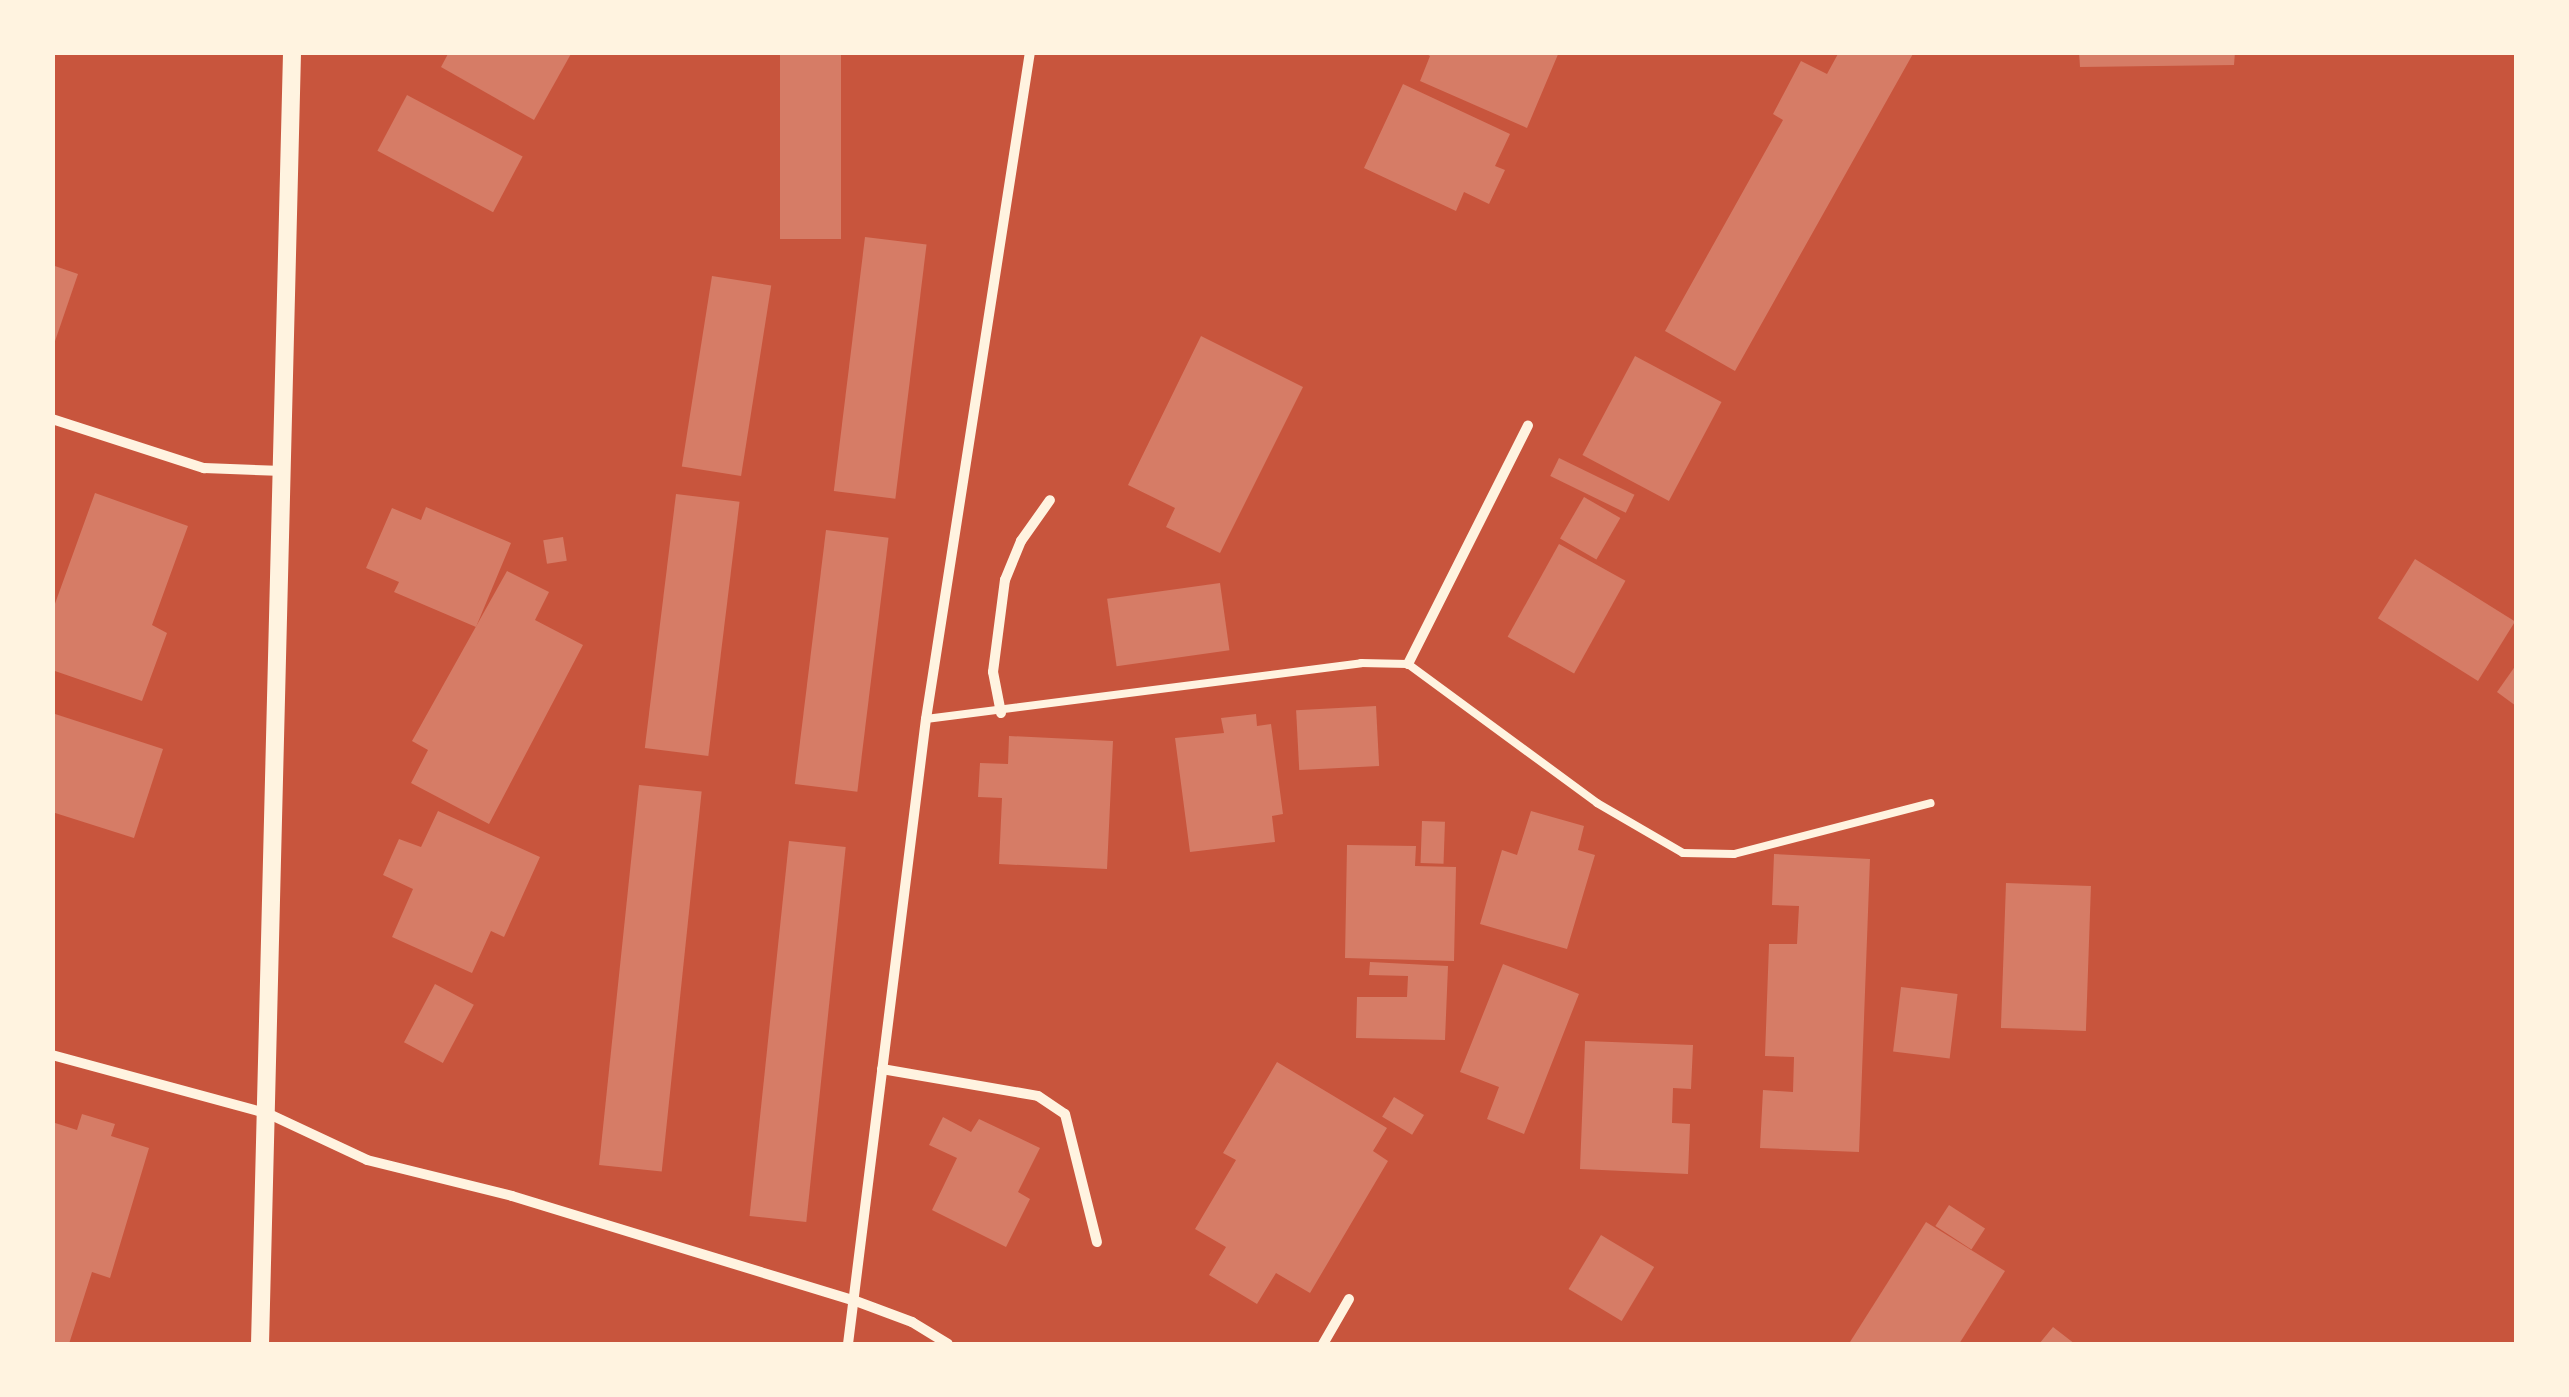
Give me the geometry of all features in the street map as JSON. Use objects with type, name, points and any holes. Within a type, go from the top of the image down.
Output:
[{"type":"street","points":[[260,1344],[269,1114],[292,52]]},
{"type":"street","points":[[848,1344],[926,719],[1030,52]]},
{"type":"street","points":[[52,418],[204,468],[282,471]]},
{"type":"street","points":[[1408,664],[1528,424]]},
{"type":"street","points":[[1002,713],[993,672],[1006,580],[1021,541],[1050,500]]},
{"type":"street","points":[[52,1054],[269,1114],[367,1160],[512,1196],[853,1300],[912,1322],[948,1344]]},
{"type":"street","points":[[882,1070],[1038,1096],[1065,1114],[1097,1242]]},
{"type":"street","points":[[1323,1344],[1349,1299]]},
{"type":"lane","points":[[926,719],[1002,713],[1361,663],[1408,664],[1597,803],[1683,852],[1734,854],[1931,803]]},
{"type":"building","points":[[449,52],[572,52],[534,120],[441,67]]},
{"type":"building","points":[[780,52],[841,52],[841,239],[780,239]]},
{"type":"building","points":[[1423,52],[1559,52],[1527,128],[1420,81],[1430,56]]},
{"type":"building","points":[[1839,52],[1914,52],[1735,371],[1665,331],[1783,120],[1773,114],[1801,61],[1827,74]]},
{"type":"building","points":[[2079,52],[2235,52],[2234,65],[2080,67]]},
{"type":"building","points":[[1403,84],[1510,134],[1495,166],[1505,170],[1489,204],[1464,192],[1456,211],[1364,168]]},
{"type":"building","points":[[407,95],[523,157],[493,212],[377,151]]},
{"type":"building","points":[[865,237],[927,245],[895,499],[834,491]]},
{"type":"building","points":[[52,265],[78,274],[53,347],[52,346]]},
{"type":"building","points":[[712,276],[771,285],[741,476],[682,467]]},
{"type":"building","points":[[1201,336],[1303,387],[1220,553],[1166,527],[1175,508],[1128,485]]},
{"type":"building","points":[[1635,356],[1722,402],[1669,501],[1582,455]]},
{"type":"building","points":[[1559,458],[1634,495],[1626,513],[1550,476]]},
{"type":"building","points":[[95,493],[188,526],[152,625],[167,633],[142,701],[52,670],[52,612]]},
{"type":"building","points":[[676,494],[740,502],[708,756],[645,748]]},
{"type":"building","points":[[1584,497],[1620,518],[1596,560],[1560,539]]},
{"type":"building","points":[[426,507],[511,543],[476,627],[394,592],[399,582],[366,568],[392,508],[421,520]]},
{"type":"building","points":[[826,530],[889,538],[857,792],[795,784]]},
{"type":"building","points":[[563,537],[567,561],[547,564],[543,540]]},
{"type":"building","points":[[1559,544],[1625,581],[1574,674],[1508,637]]},
{"type":"building","points":[[2415,559],[2515,622],[2478,681],[2378,618]]},
{"type":"building","points":[[507,571],[549,592],[535,620],[583,645],[489,824],[411,783],[428,750],[412,741]]},
{"type":"building","points":[[1220,583],[1229,650],[1117,666],[1107,599]]},
{"type":"building","points":[[2516,665],[2516,706],[2497,692]]},
{"type":"building","points":[[1376,706],[1379,766],[1299,770],[1296,710]]},
{"type":"building","points":[[52,713],[163,749],[134,838],[52,812]]},
{"type":"building","points":[[1256,714],[1257,726],[1271,724],[1283,814],[1272,816],[1275,842],[1190,852],[1175,738],[1224,733],[1221,718]]},
{"type":"building","points":[[1009,736],[1113,741],[1107,869],[999,864],[1002,798],[978,797],[980,763],[1008,764]]},
{"type":"building","points":[[639,785],[702,792],[662,1171],[599,1165]]},
{"type":"building","points":[[438,811],[540,857],[504,937],[491,931],[472,973],[392,937],[413,889],[383,875],[399,839],[421,847]]},
{"type":"building","points":[[1531,811],[1584,826],[1578,850],[1595,855],[1567,949],[1480,924],[1502,850],[1517,855]]},
{"type":"building","points":[[1422,821],[1445,822],[1444,864],[1421,863]]},
{"type":"building","points":[[789,841],[846,847],[806,1222],[750,1216]]},
{"type":"building","points":[[1347,845],[1416,846],[1415,866],[1456,867],[1454,961],[1345,958]]},
{"type":"building","points":[[1774,854],[1870,859],[1859,1152],[1760,1148],[1763,1090],[1793,1092],[1794,1057],[1765,1056],[1769,944],[1797,944],[1799,906],[1772,905]]},
{"type":"building","points":[[2006,883],[2091,886],[2086,1031],[2001,1028]]},
{"type":"building","points":[[1370,962],[1448,966],[1445,1040],[1356,1038],[1357,997],[1407,997],[1408,976],[1369,975]]},
{"type":"building","points":[[1503,964],[1579,994],[1524,1134],[1487,1119],[1499,1087],[1460,1072]]},
{"type":"building","points":[[435,984],[474,1005],[443,1063],[404,1042]]},
{"type":"building","points":[[1901,987],[1958,994],[1950,1058],[1893,1052]]},
{"type":"building","points":[[1585,1041],[1693,1045],[1691,1089],[1673,1088],[1672,1123],[1690,1124],[1688,1174],[1580,1169]]},
{"type":"building","points":[[1277,1062],[1387,1128],[1373,1151],[1388,1161],[1310,1293],[1276,1273],[1257,1304],[1209,1275],[1226,1247],[1195,1229],[1236,1160],[1223,1153]]},
{"type":"building","points":[[1394,1097],[1424,1115],[1412,1135],[1382,1117]]},
{"type":"building","points":[[82,1114],[115,1124],[111,1136],[149,1148],[110,1278],[92,1272],[69,1344],[52,1344],[52,1122],[77,1130]]},
{"type":"building","points":[[943,1117],[971,1132],[979,1119],[1040,1148],[1018,1192],[1030,1199],[1006,1247],[932,1210],[957,1158],[929,1145]]},
{"type":"building","points":[[1949,1205],[1985,1228],[1971,1249],[1935,1226]]},
{"type":"building","points":[[1926,1222],[2005,1271],[1959,1344],[1850,1342]]},
{"type":"building","points":[[1601,1235],[1654,1267],[1622,1321],[1569,1289]]},
{"type":"building","points":[[2053,1327],[2075,1344],[2039,1344]]}]
